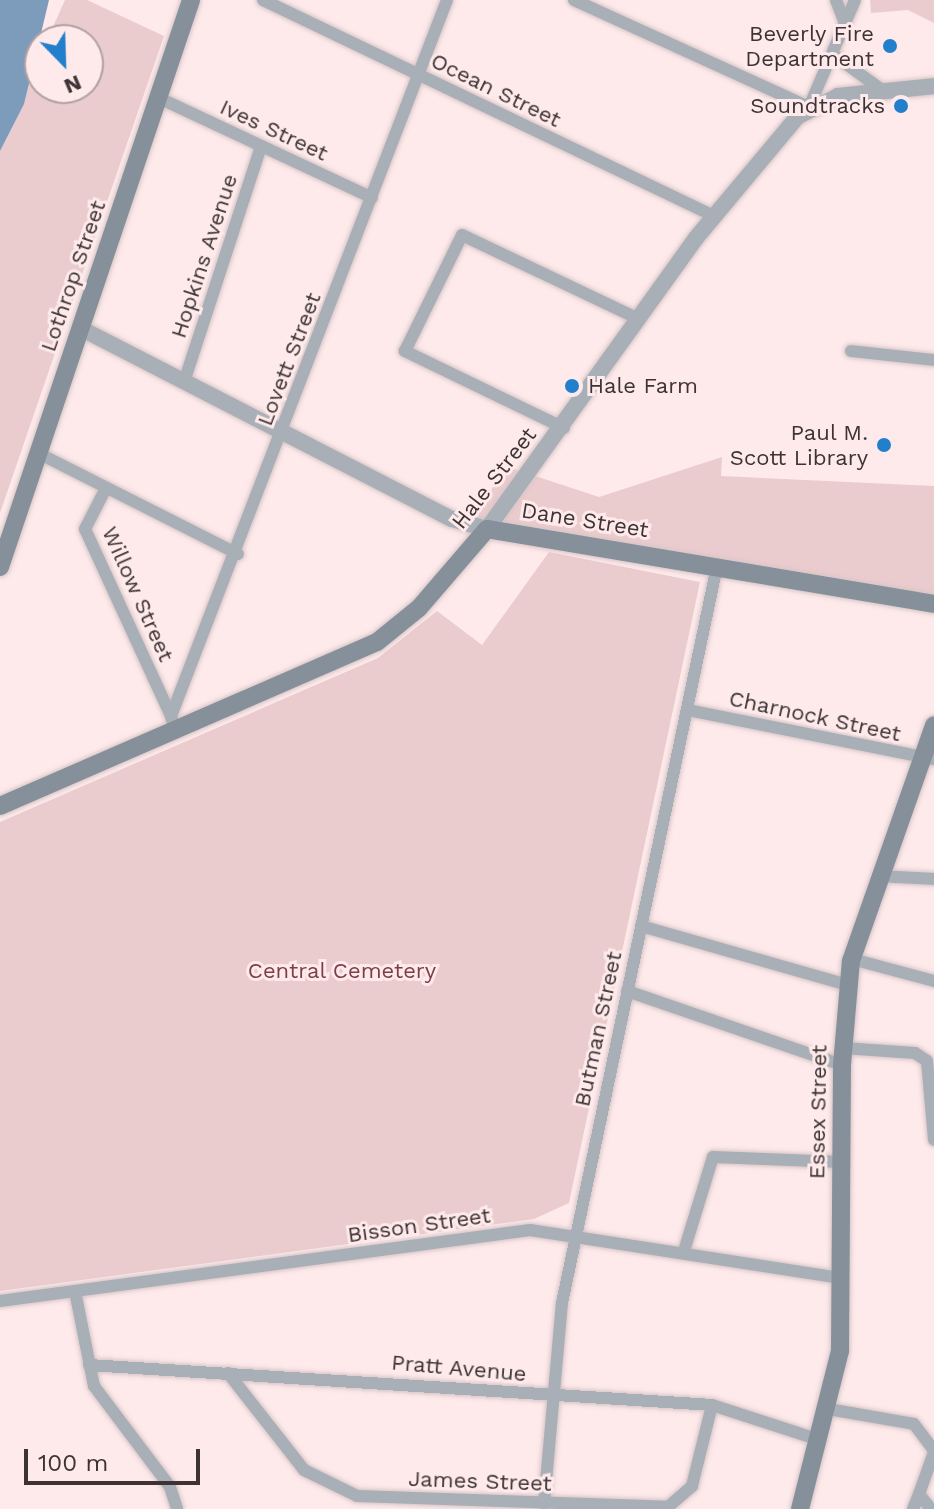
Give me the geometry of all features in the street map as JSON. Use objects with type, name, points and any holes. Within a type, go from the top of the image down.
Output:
[{"type":"main road","name":"Lothrop Street","points":[[0,567],[191,0]]},
{"type":"main road","name":"Dane Street","points":[[487,529],[934,604]]},
{"type":"main road","name":"Hale Street","points":[[0,806],[173,724],[392,633],[487,529]]},
{"type":"main road","name":"Essex Street","points":[[800,1509],[828,1409],[840,1351],[843,1056],[852,959],[878,876],[928,759],[934,725]]},
{"type":"street","name":"Ocean Street","points":[[263,0],[713,216]]},
{"type":"street","name":"Lovett Street","points":[[173,724],[447,0]]},
{"type":"street","points":[[574,0],[809,107],[881,89],[934,86]]},
{"type":"street","points":[[836,0],[845,24]]},
{"type":"street","points":[[809,107],[835,56],[855,0]]},
{"type":"street","points":[[835,56],[881,89]]},
{"type":"street","name":"Ives Street","points":[[159,98],[372,198]]},
{"type":"street","name":"Hale Street","points":[[487,529],[564,428],[713,216],[809,107]]},
{"type":"street","name":"Hopkins Avenue","points":[[185,379],[261,146]]},
{"type":"street","points":[[564,428],[405,351],[462,235],[639,319]]},
{"type":"street","name":"Dane Street","points":[[80,328],[185,379],[452,519],[487,529]]},
{"type":"street","points":[[851,351],[934,360]]},
{"type":"street","points":[[38,453],[238,554]]},
{"type":"street","name":"Willow Street","points":[[106,488],[85,529],[173,724]]},
{"type":"street","name":"Butman Street","points":[[544,1504],[552,1395],[576,1232],[717,566]]},
{"type":"street","name":"Charnock Street","points":[[688,710],[928,759]]},
{"type":"street","points":[[878,876],[934,879]]},
{"type":"street","points":[[641,926],[848,985]]},
{"type":"street","points":[[852,959],[934,981]]},
{"type":"street","points":[[627,991],[843,1056],[915,1053],[927,1061],[934,1140]]},
{"type":"street","points":[[684,1251],[713,1157],[841,1162]]},
{"type":"street","name":"Bisson Street","points":[[0,1301],[530,1230],[576,1232],[841,1278]]},
{"type":"street","points":[[75,1291],[89,1365],[105,1404],[170,1487],[177,1509]]},
{"type":"street","name":"Pratt Avenue","points":[[89,1365],[712,1405],[820,1440]]},
{"type":"street","name":"James Street","points":[[228,1373],[304,1470],[336,1490],[544,1504],[680,1502],[692,1486],[712,1405]]},
{"type":"street","points":[[828,1409],[914,1424],[934,1452],[913,1509]]},
{"type":"street","points":[[919,1494],[931,1509]]},
{"type":"green space","points":[[65,0],[87,0],[164,36],[0,513],[0,151],[24,93],[24,104],[104,104],[104,24],[54,24]]},
{"type":"green space","points":[[870,0],[934,0],[934,23],[908,10],[871,13]]},
{"type":"green space","points":[[722,457],[721,476],[934,486],[934,604],[469,519],[508,467],[599,497]]},
{"type":"green space","name":"Central Cemetery","points":[[549,552],[700,582],[569,1203],[534,1219],[0,1291],[0,822],[378,658],[437,611],[482,645]]},
{"type":"water","points":[[0,0],[49,0],[43,24],[24,24],[24,104],[0,151]]},
{"type":"place","name":"Beverly Fire Department","points":[[890,46]]},
{"type":"place","name":"Soundtracks","points":[[901,106]]},
{"type":"place","name":"Hale Farm","points":[[572,386]]},
{"type":"place","name":"Paul M. Scott Library","points":[[884,445]]}]
